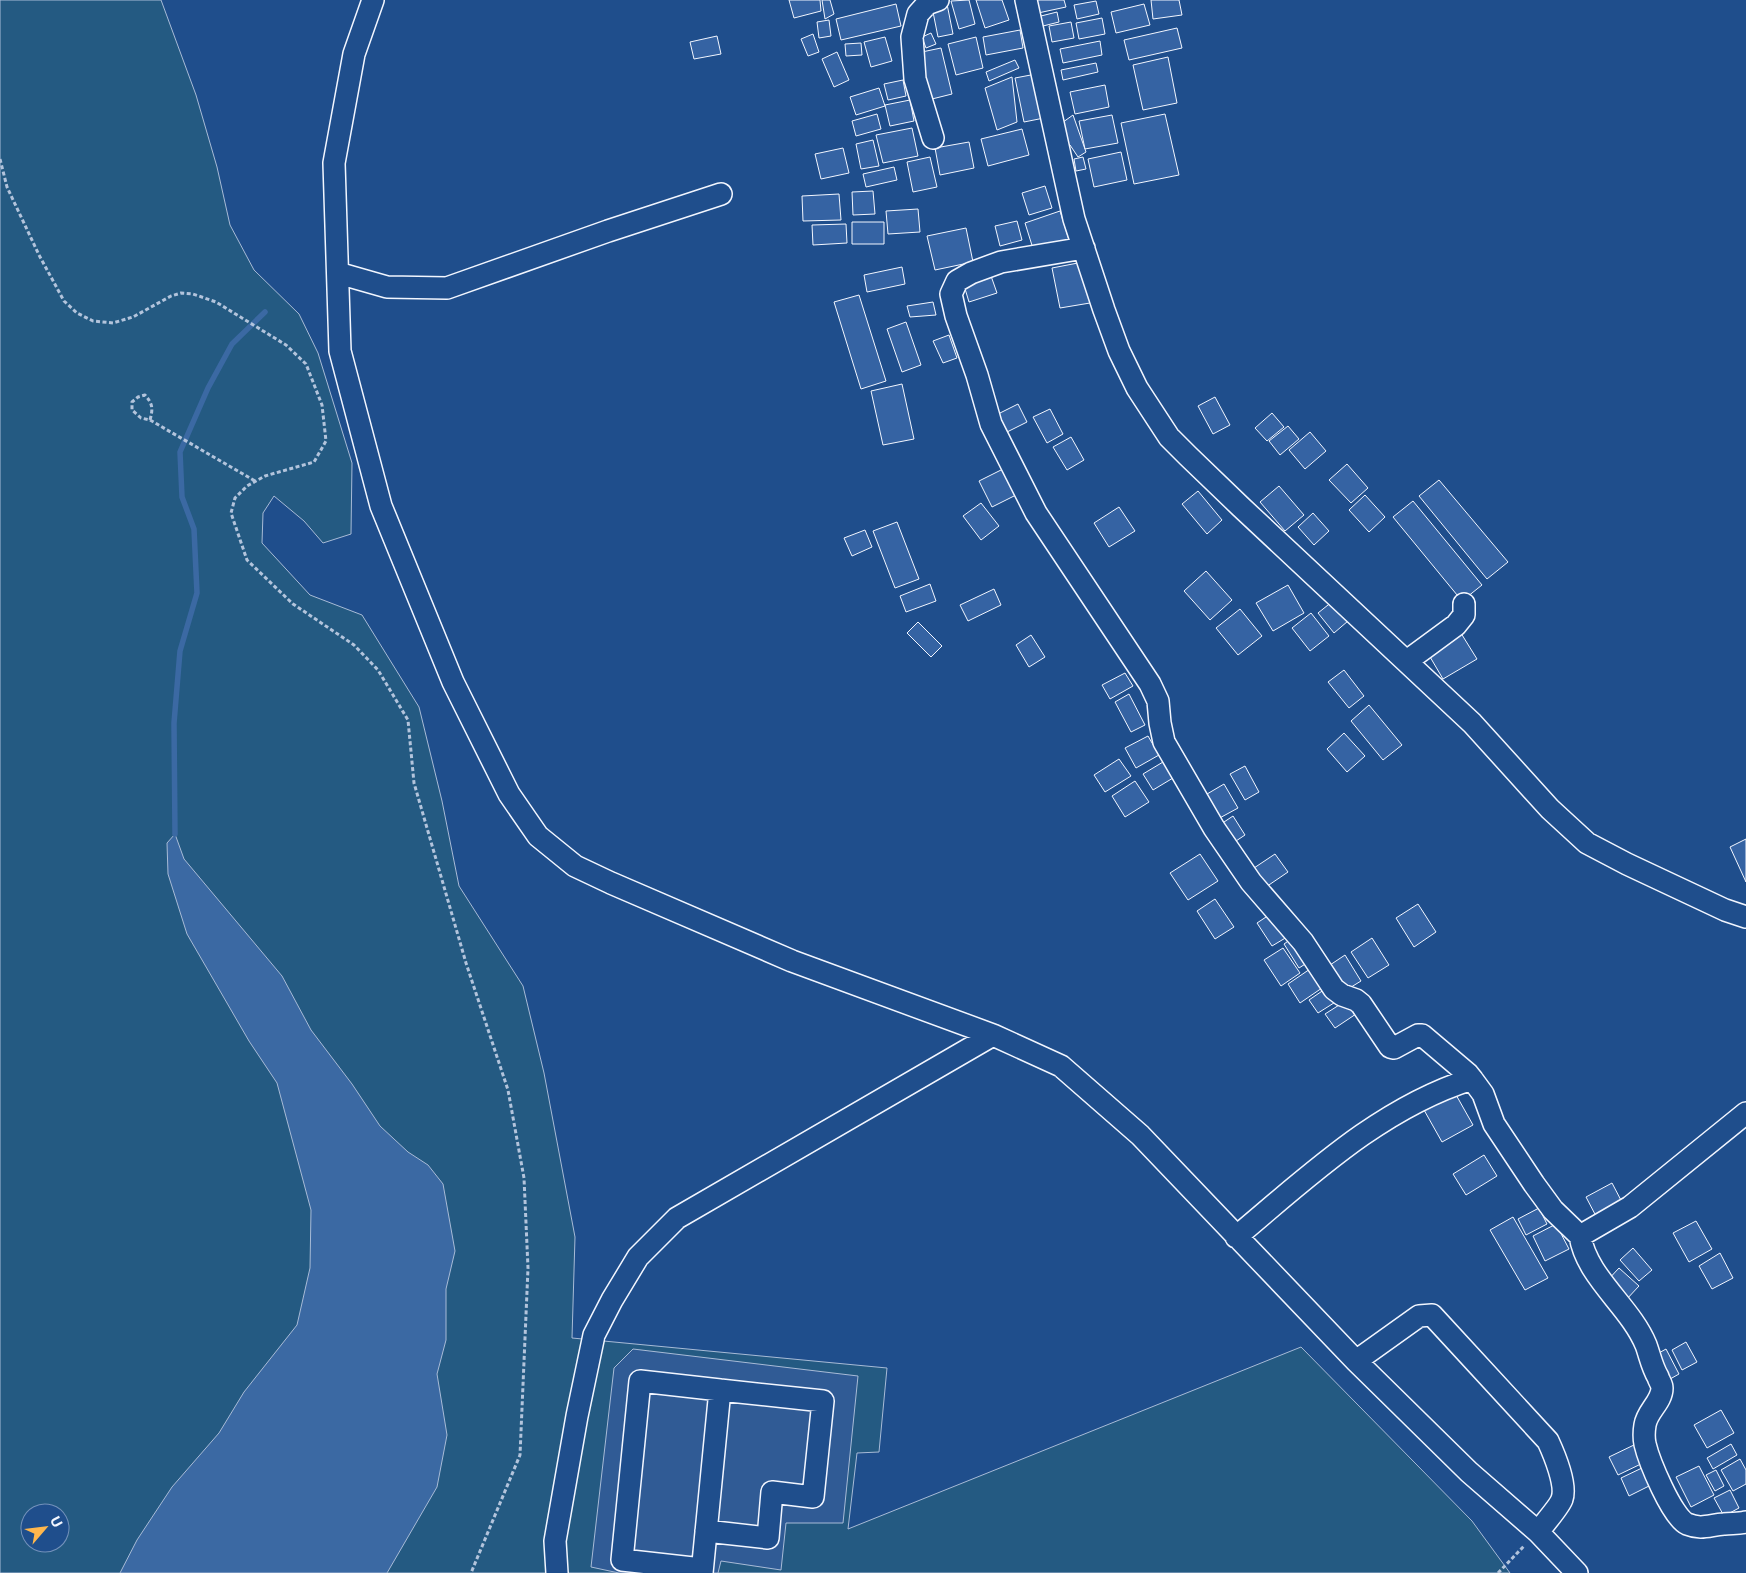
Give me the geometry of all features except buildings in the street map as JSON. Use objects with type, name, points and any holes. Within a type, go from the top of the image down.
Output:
[{"type":"street","points":[[373,0],[354,54],[334,163],[340,351],[381,506],[453,682],[509,794],[538,836],[575,866],[611,883],[792,961],[993,1036],[1061,1066],[1140,1135],[1356,1361],[1469,1472],[1538,1532],[1577,1573]]},
{"type":"street","points":[[933,138],[915,79],[912,37],[918,14],[927,4],[938,0]]},
{"type":"street","points":[[1026,0],[1074,219],[1119,351],[1137,388],[1169,436],[1241,507],[1472,723],[1550,809],[1587,842],[1620,860],[1725,910],[1746,917]]},
{"type":"street","points":[[338,273],[387,287],[447,288],[608,231],[721,194]]},
{"type":"street","points":[[1084,248],[1001,262],[971,273],[957,281],[951,294],[956,316],[977,375],[991,424],[1036,513],[1150,684],[1158,701],[1164,742],[1214,828],[1251,882],[1303,942],[1334,989],[1361,1004],[1390,1048],[1394,1048],[1418,1035],[1422,1035],[1468,1074],[1483,1094],[1494,1124],[1534,1184],[1553,1210],[1580,1236],[1587,1259],[1607,1288],[1627,1312],[1646,1346],[1662,1386],[1660,1396],[1645,1424],[1645,1442],[1656,1475],[1673,1510],[1685,1523],[1704,1528],[1746,1522]]},
{"type":"street","points":[[1406,662],[1456,625],[1464,615],[1464,604]]},
{"type":"street","points":[[557,1573],[555,1541],[577,1416],[594,1335],[612,1300],[638,1258],[677,1218],[993,1036]]},
{"type":"street","points":[[1236,1237],[1349,1144],[1426,1096],[1472,1079]]},
{"type":"street","points":[[1580,1236],[1630,1207],[1746,1113]]},
{"type":"street","points":[[1356,1361],[1419,1316],[1432,1315],[1548,1440],[1562,1482],[1562,1499],[1538,1532]]},
{"type":"street","points":[[706,1531],[768,1538],[772,1492],[813,1497],[823,1401],[640,1381],[622,1560],[702,1571],[720,1390]]},
{"type":"path","points":[[0,159],[7,187],[39,255],[64,301],[77,312],[93,321],[113,323],[133,317],[171,296],[182,293],[194,294],[216,302],[286,345],[306,364],[322,405],[326,441],[314,462],[264,476],[247,486],[235,498],[231,513],[248,560],[293,604],[354,645],[378,670],[408,720],[414,783],[466,963],[508,1090],[524,1178],[528,1268],[520,1455],[470,1573]]},
{"type":"path","points":[[150,420],[153,412],[152,403],[145,395],[138,397],[132,402],[132,410],[141,418],[150,420],[167,429],[256,481]]},
{"type":"path","points":[[1498,1573],[1538,1532]]},
{"type":"shaded area","points":[[0,0],[161,0],[196,95],[217,167],[230,225],[254,270],[299,314],[318,353],[352,463],[351,534],[323,543],[304,521],[274,496],[263,513],[262,543],[310,595],[362,615],[419,707],[442,801],[459,886],[523,986],[544,1073],[575,1237],[572,1338],[887,1368],[879,1452],[857,1453],[848,1529],[1301,1347],[1472,1521],[1510,1573],[0,1573]]},
{"type":"shaded area","points":[[175,834],[184,859],[282,976],[311,1030],[352,1084],[380,1126],[408,1152],[428,1165],[443,1184],[455,1251],[446,1289],[446,1340],[437,1374],[447,1435],[437,1487],[387,1573],[120,1573],[137,1540],[172,1487],[219,1433],[244,1392],[297,1325],[310,1268],[311,1210],[277,1083],[249,1041],[187,934],[168,874],[167,843]]},
{"type":"shaded area","points":[[633,1349],[858,1376],[843,1523],[786,1523],[781,1570],[721,1561],[718,1573],[619,1573],[591,1567],[614,1368]]},
{"type":"waterway","points":[[175,834],[174,723],[180,651],[197,593],[194,529],[182,497],[180,452],[208,388],[232,344],[265,312]]}]
